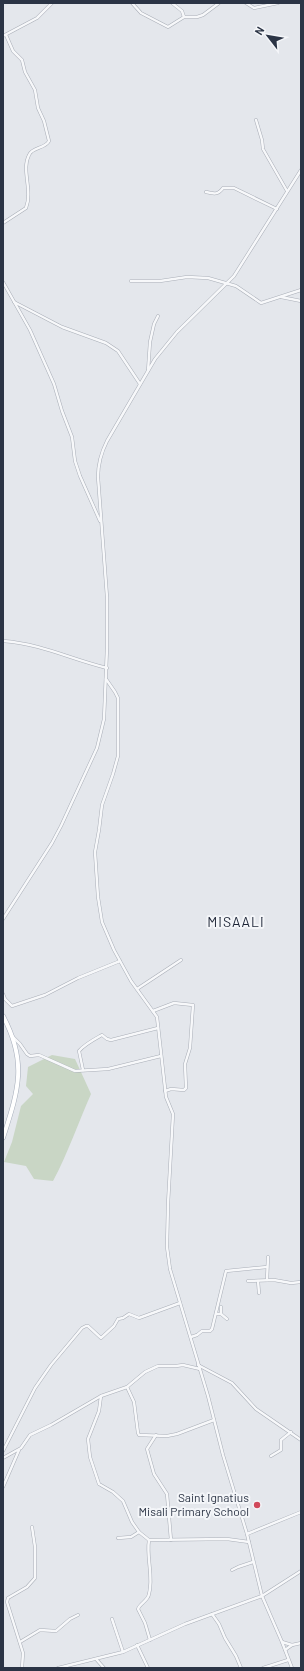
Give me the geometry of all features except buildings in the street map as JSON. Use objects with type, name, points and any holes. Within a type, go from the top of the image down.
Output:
[{"type":"main road","points":[[3,1016],[12,1036],[18,1061],[19,1077],[15,1098],[3,1138]]},
{"type":"street","points":[[3,223],[26,208],[28,193],[26,165],[28,156],[31,152],[47,144],[49,141],[44,121],[38,108],[35,90],[25,72],[22,60],[13,51],[4,36],[37,18],[52,3]]},
{"type":"street","points":[[132,3],[141,13],[168,27],[184,17],[199,17],[219,3]]},
{"type":"street","points":[[172,3],[182,11],[184,17]]},
{"type":"street","points":[[246,3],[254,8],[278,3]]},
{"type":"street","points":[[256,120],[263,149],[287,192]]},
{"type":"street","points":[[3,919],[52,843],[90,766],[101,734],[104,719],[107,668],[107,597],[98,477],[98,464],[101,452],[155,359],[170,339],[226,285],[242,265],[301,170]]},
{"type":"street","points":[[206,192],[216,194],[223,188],[234,188],[277,209]]},
{"type":"street","points":[[131,281],[160,281],[187,277],[208,278],[226,285],[240,288],[258,302],[281,297],[301,290]]},
{"type":"street","points":[[3,282],[30,330],[54,384],[74,444],[75,461],[80,476],[101,524]]},
{"type":"street","points":[[281,297],[301,301]]},
{"type":"street","points":[[14,302],[62,327],[106,343],[118,351],[140,384]]},
{"type":"street","points":[[148,372],[150,342],[154,324],[158,316]]},
{"type":"street","points":[[3,641],[22,642],[49,649],[90,664],[107,668]]},
{"type":"street","points":[[106,679],[116,692],[118,698],[118,749],[116,764],[102,806],[100,830],[95,852],[95,872],[102,922],[120,962],[157,1018],[165,1091],[173,1114],[168,1204],[168,1248],[170,1269],[191,1337],[223,1455],[248,1534],[253,1562],[262,1596],[292,1668]]},
{"type":"street","points":[[137,989],[181,960]]},
{"type":"street","points":[[3,994],[12,1006],[46,995],[78,978],[120,962]]},
{"type":"street","points":[[153,1011],[174,1003],[193,1005],[190,1048],[185,1066],[186,1088],[184,1090],[171,1089],[165,1091]]},
{"type":"street","points":[[83,1070],[79,1051],[93,1040],[102,1036],[110,1040],[158,1028]]},
{"type":"street","points":[[12,1036],[30,1056],[39,1055],[72,1071],[108,1069],[161,1056]]},
{"type":"street","points":[[266,1280],[268,1257]]},
{"type":"street","points":[[191,1337],[202,1331],[210,1331],[217,1314],[217,1302],[226,1271],[267,1267]]},
{"type":"street","points":[[248,1281],[266,1280],[291,1283],[301,1282]]},
{"type":"street","points":[[258,1281],[259,1293]]},
{"type":"street","points":[[3,1451],[35,1388],[51,1365],[82,1328],[88,1326],[102,1338],[114,1326],[118,1319],[129,1314],[139,1318],[180,1303]]},
{"type":"street","points":[[221,1307],[221,1314]]},
{"type":"street","points":[[217,1314],[221,1314],[227,1319]]},
{"type":"street","points":[[3,1458],[19,1450],[30,1435],[51,1425],[101,1396],[127,1387],[145,1372],[158,1366],[183,1365],[200,1369]]},
{"type":"street","points":[[198,1365],[232,1383],[256,1409],[292,1432],[301,1440]]},
{"type":"street","points":[[127,1387],[134,1402],[138,1434],[148,1436],[167,1436],[177,1434],[214,1420]]},
{"type":"street","points":[[101,1396],[99,1411],[88,1439],[90,1457],[99,1484],[113,1492],[123,1501],[132,1522],[139,1532],[149,1540],[201,1541],[227,1539],[249,1542]]},
{"type":"street","points":[[271,1456],[282,1450],[281,1440],[292,1432]]},
{"type":"street","points":[[156,1435],[147,1449],[154,1474],[167,1494],[171,1540]]},
{"type":"street","points":[[3,1487],[19,1450]]},
{"type":"street","points":[[248,1534],[301,1512]]},
{"type":"street","points":[[22,1668],[23,1653],[6,1602],[8,1598],[27,1587],[35,1578],[35,1547],[32,1527]]},
{"type":"street","points":[[118,1538],[131,1537],[139,1532]]},
{"type":"street","points":[[149,1540],[150,1595],[138,1609],[145,1623],[150,1640]]},
{"type":"street","points":[[232,1570],[253,1562]]},
{"type":"street","points":[[58,1668],[123,1652],[185,1624],[262,1596],[301,1571]]},
{"type":"street","points":[[212,1614],[219,1624],[241,1668]]},
{"type":"street","points":[[20,1642],[40,1630],[56,1631],[70,1619],[78,1615]]},
{"type":"street","points":[[112,1619],[123,1652]]},
{"type":"street","points":[[282,1642],[292,1645]]},
{"type":"street","points":[[285,1650],[292,1645],[301,1643]]},
{"type":"street","points":[[137,1645],[148,1668]]},
{"type":"street","points":[[96,1659],[104,1668]]},
{"type":"street","points":[[263,1668],[288,1660]]},
{"type":"green space","points":[[52,1055],[75,1059],[91,1094],[53,1181],[34,1179],[26,1166],[4,1162],[12,1142],[21,1106],[33,1094],[26,1086],[28,1067]]},
{"type":"place","name":"Saint Ignatius Misali Primary School","points":[[257,1505]]},
{"type":"district","name":"MISAALI","points":[[236,922]]}]
